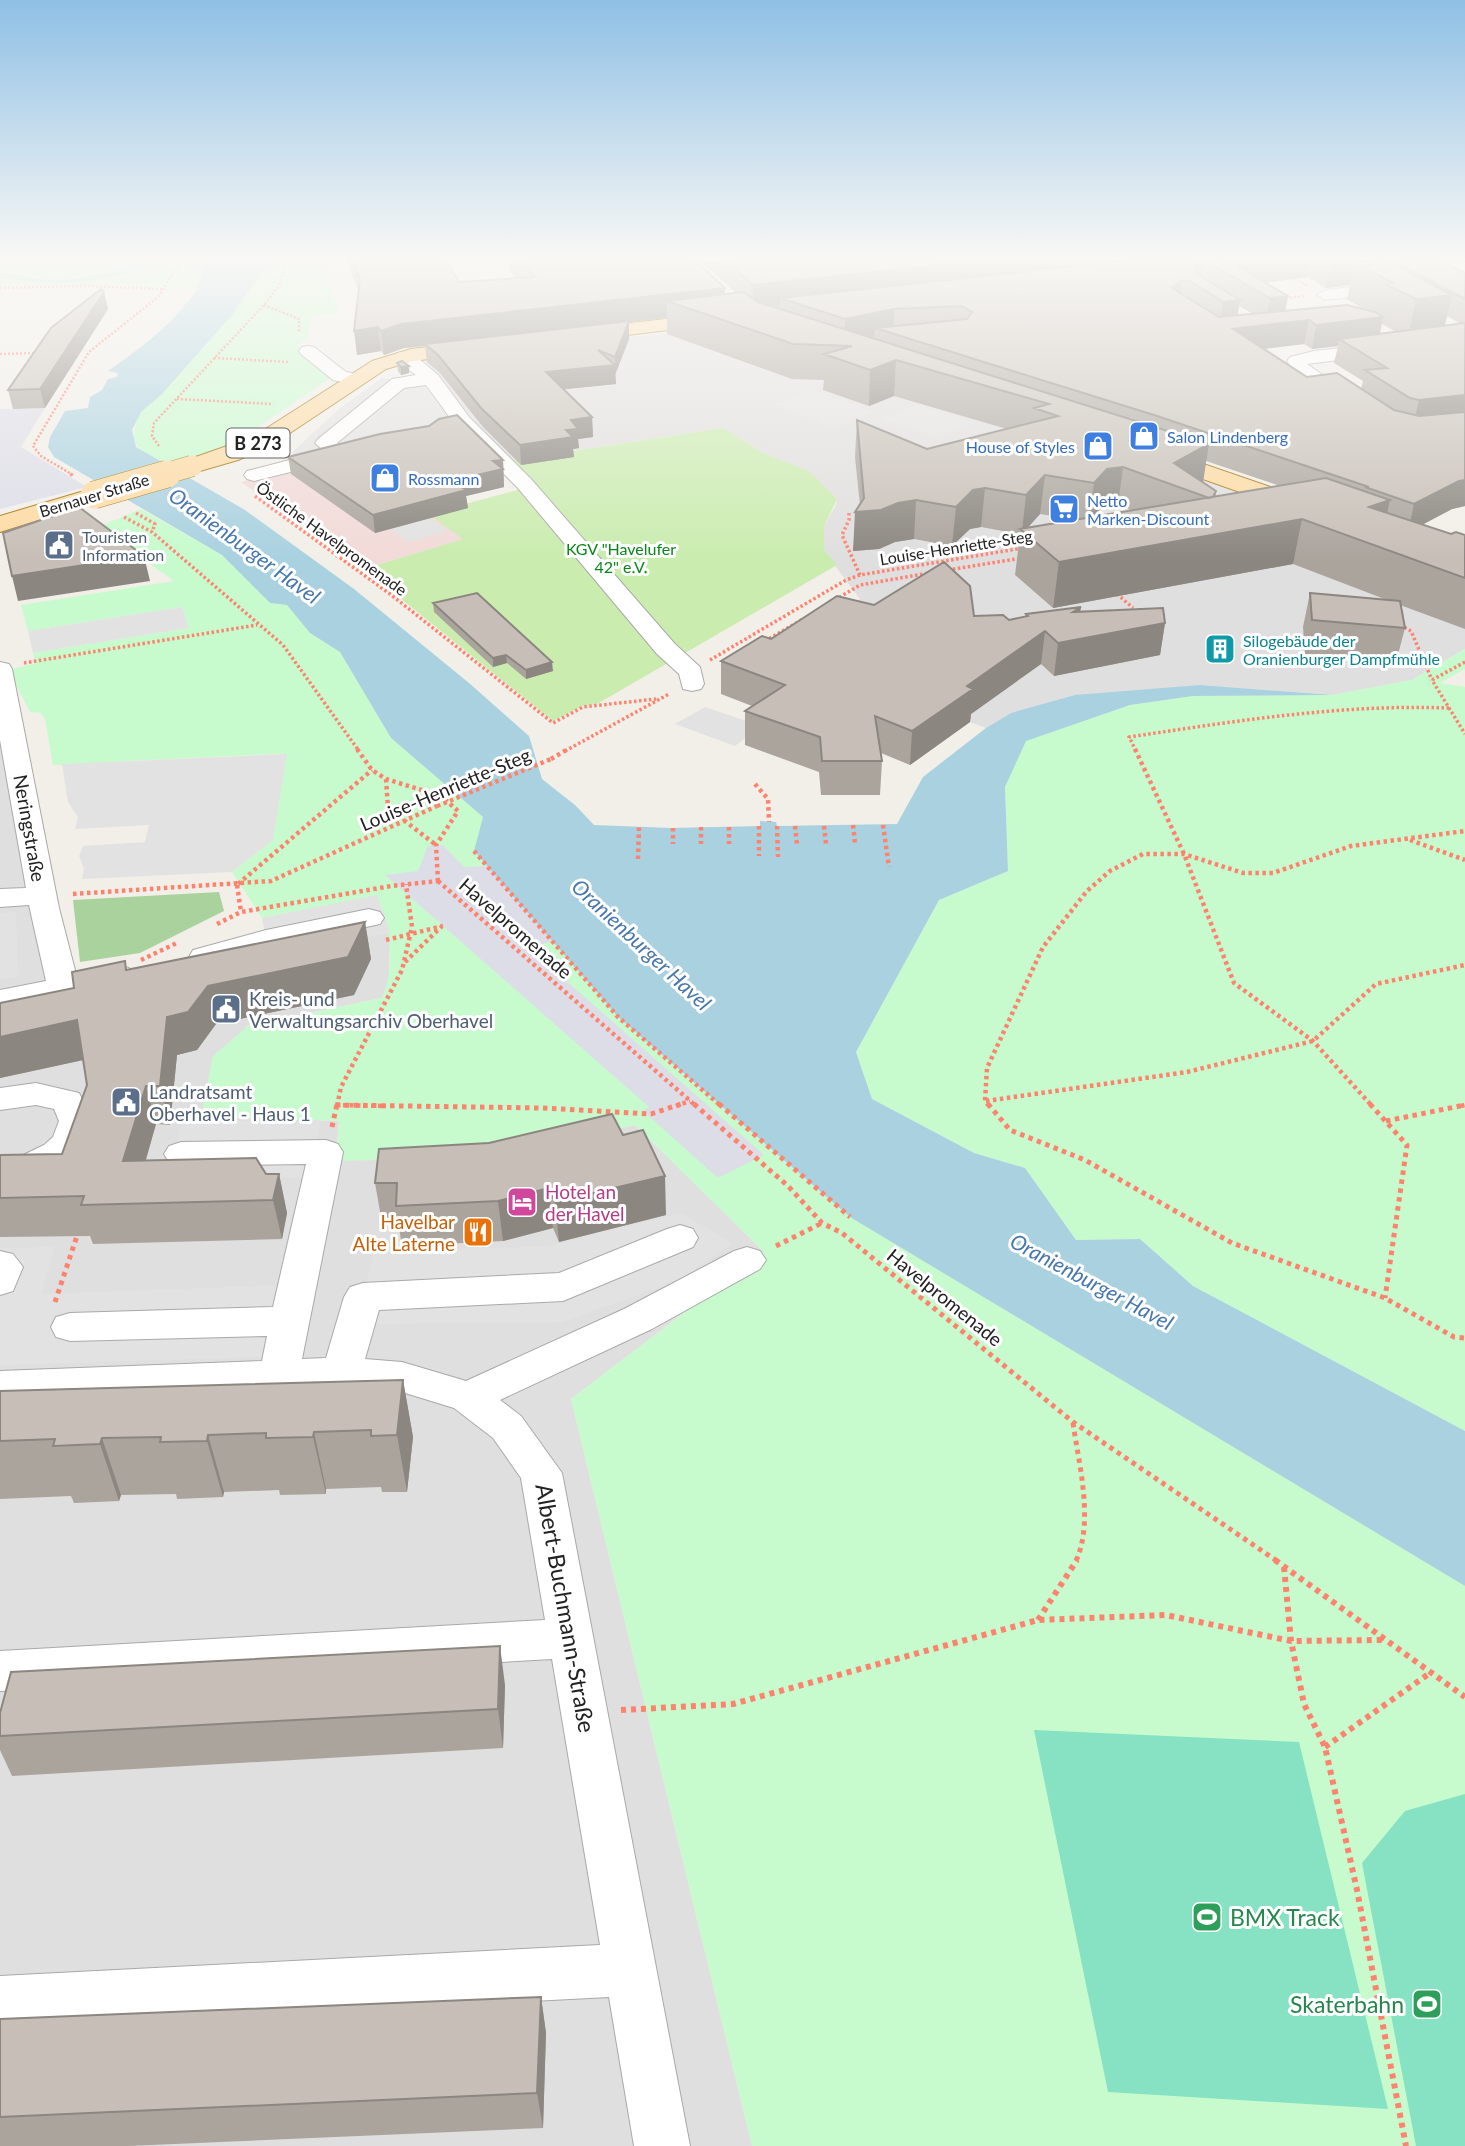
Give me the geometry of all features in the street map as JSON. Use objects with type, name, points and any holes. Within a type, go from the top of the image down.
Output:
[{"type":"main road","name":"Bernauer Straße","points":[[0,524],[87,488],[192,466],[230,455],[261,442],[356,379],[379,365],[394,360]]},
{"type":"main road","points":[[1141,449],[1332,517]]},
{"type":"street","points":[[319,360],[340,376],[356,379]]},
{"type":"street","points":[[406,360],[431,379],[463,422],[524,483],[692,678]]},
{"type":"street","points":[[1299,360],[1296,361],[1301,370],[1363,411]]},
{"type":"street","points":[[340,454],[325,443],[399,383],[431,379]]},
{"type":"street","points":[[441,427],[463,422]]},
{"type":"street","points":[[251,483],[365,447]]},
{"type":"street","name":"Neringstraße","points":[[8,666],[53,895],[63,987]]},
{"type":"street","points":[[0,898],[53,895]]},
{"type":"street","points":[[183,951],[235,950],[266,939],[377,929]]},
{"type":"street","points":[[0,1000],[141,971]]},
{"type":"street","points":[[0,1099],[36,1094],[67,1101],[75,1121],[68,1144],[40,1162],[15,1173],[0,1174]]},
{"type":"street","points":[[181,1154],[326,1152],[279,1375]]},
{"type":"street","points":[[342,1373],[363,1297],[563,1287],[680,1238]]},
{"type":"street","points":[[468,1396],[638,1319],[747,1260]]},
{"type":"street","points":[[0,1264],[4,1267],[0,1281]]},
{"type":"street","points":[[70,1327],[289,1321]]},
{"type":"street","name":"Albert-Buchmann-Straße","points":[[0,1386],[342,1373],[401,1377],[468,1396],[507,1427],[541,1473],[662,2146]]},
{"type":"street","points":[[0,1671],[572,1639]]},
{"type":"street","points":[[0,2002],[630,1970]]},
{"type":"path","points":[[84,360],[33,446],[41,456],[87,488]]},
{"type":"path","points":[[164,451],[152,441],[150,432],[153,423],[212,360]]},
{"type":"path","points":[[253,360],[324,364]]},
{"type":"path","points":[[176,399],[316,406]]},
{"type":"path","name":"Östliche Havelpromenade","points":[[251,483],[553,723],[583,707],[656,699]]},
{"type":"path","points":[[131,510],[155,524],[152,532]]},
{"type":"path","points":[[116,513],[152,532],[283,645],[372,770],[386,779],[441,796],[458,811],[436,845],[438,881],[241,912],[205,930]]},
{"type":"path","points":[[849,513],[842,536],[860,575]]},
{"type":"path","name":"Louise-Henriette-Steg","points":[[53,895],[271,881],[437,806],[551,759],[692,678],[846,580],[860,575],[1029,547]]},
{"type":"path","name":"Louise-Henriette-Steg","points":[[942,571],[1024,557]]},
{"type":"path","name":"Louise-Henriette-Steg","points":[[828,604],[860,585],[929,573]]},
{"type":"path","points":[[1113,591],[1133,608]]},
{"type":"path","points":[[775,646],[764,642],[807,616]]},
{"type":"path","points":[[8,666],[258,624]]},
{"type":"path","points":[[1400,625],[1411,631],[1432,680],[1465,734]]},
{"type":"path","points":[[1432,680],[1465,662]]},
{"type":"path","name":"Louise-Henriette-Steg","points":[[656,699],[692,678]]},
{"type":"path","points":[[1385,1298],[1407,1145],[1313,1041],[1234,983],[1184,854],[1129,737],[1311,711],[1400,705],[1449,708]]},
{"type":"path","points":[[241,912],[237,885],[372,770]]},
{"type":"path","points":[[386,779],[388,808],[436,845]]},
{"type":"path","points":[[755,783],[768,799],[769,821]]},
{"type":"path","points":[[853,825],[855,843]]},
{"type":"path","points":[[883,825],[890,867]]},
{"type":"path","points":[[759,826],[759,856]]},
{"type":"path","points":[[777,826],[778,857]]},
{"type":"path","points":[[795,826],[797,844]]},
{"type":"path","points":[[824,826],[826,844]]},
{"type":"path","points":[[638,859],[639,827]]},
{"type":"path","points":[[701,827],[701,844]]},
{"type":"path","points":[[729,827],[729,844]]},
{"type":"path","points":[[673,828],[673,844]]},
{"type":"path","points":[[1465,831],[1350,846],[1273,873],[1243,873],[1184,854],[1143,854],[1110,871],[1087,891],[1043,947],[987,1068],[985,1101],[1010,1130],[1085,1160],[1232,1243],[1385,1298],[1454,1337],[1465,1338]]},
{"type":"path","points":[[1408,839],[1465,860]]},
{"type":"path","points":[[474,851],[618,1017],[850,1217]]},
{"type":"path","name":"Havelpromenade","points":[[438,881],[788,1186],[822,1223],[842,1233],[1073,1422],[1284,1566],[1382,1640],[1465,1697]]},
{"type":"path","points":[[326,1152],[341,1087],[404,962],[411,932],[406,884]]},
{"type":"path","points":[[377,929],[411,932],[443,926],[404,962]]},
{"type":"path","points":[[100,979],[183,951]]},
{"type":"path","points":[[985,1101],[1187,1072],[1313,1041],[1376,984],[1465,965]]},
{"type":"path","points":[[336,1105],[542,1108],[651,1114],[691,1101]]},
{"type":"path","points":[[1385,1121],[1465,1105]]},
{"type":"path","points":[[747,1260],[822,1223]]},
{"type":"path","points":[[69,1260],[76,1236]]},
{"type":"path","points":[[1038,1620],[1063,1585],[1081,1550],[1081,1502],[1073,1422]]},
{"type":"path","points":[[1284,1566],[1291,1641],[1304,1704],[1325,1747],[1357,1889],[1406,2146]]},
{"type":"path","points":[[585,1713],[733,1704],[1038,1620],[1166,1615],[1291,1641],[1382,1640]]},
{"type":"path","points":[[1325,1747],[1430,1673]]},
{"type":"shaded area","points":[[424,360],[854,360],[1028,417],[1465,574],[1465,649],[1412,680],[1333,695],[1200,685],[1011,713],[986,728],[770,647],[860,599],[824,551],[824,526],[837,499],[808,471],[763,453],[723,428],[508,461]]},
{"type":"shaded area","points":[[382,378],[423,384],[451,421],[298,461],[284,460],[340,408]]},
{"type":"shaded area","points":[[813,390],[875,413],[834,428],[772,405]]},
{"type":"shaded area","points":[[918,405],[973,423],[937,438],[882,419]]},
{"type":"shaded area","points":[[45,408],[21,447],[87,487],[0,509],[0,409]]},
{"type":"shaded area","points":[[376,447],[464,539],[364,569],[241,482]]},
{"type":"shaded area","name":"Rossmann","points":[[411,504],[448,531],[408,542],[372,515]]},
{"type":"shaded area","points":[[182,607],[189,628],[33,653],[28,631]]},
{"type":"shaded area","points":[[0,669],[63,987],[273,955],[390,932],[389,982],[382,998],[247,1026],[202,1116],[339,1121],[336,1160],[494,1157],[635,1125],[764,1252],[571,1399],[752,2146],[0,2146]]},
{"type":"shaded area","points":[[705,707],[761,726],[735,746],[675,724]]},
{"type":"shaded area","points":[[287,754],[273,840],[232,872],[82,879],[84,869],[79,856],[83,846],[145,842],[149,825],[75,829],[78,817],[68,802],[62,764]]},
{"type":"shaded area","points":[[443,845],[464,867],[488,866],[553,941],[529,948],[764,1155],[718,1178],[643,1111],[649,1107],[385,875],[418,871],[428,846]]},
{"type":"shaded area","points":[[377,895],[390,932],[273,955],[266,939],[262,918]]},
{"type":"shaded area","points":[[16,912],[18,976],[0,980],[0,913]]},
{"type":"shaded area","points":[[321,1120],[310,1177],[167,1179],[182,1122]]},
{"type":"shaded area","points":[[681,1213],[732,1243],[677,1281],[562,1322],[358,1324],[374,1249],[544,1247]]},
{"type":"shaded area","points":[[54,1247],[42,1294],[309,1284],[297,1356],[0,1365],[0,1248]]},
{"type":"green space","points":[[190,360],[314,360],[332,377],[228,447],[170,467],[138,447],[134,434],[141,412]]},
{"type":"green space","name":"KGV \"Havelufer 42\" e.V.","points":[[723,428],[763,453],[809,471],[837,499],[824,526],[824,550],[837,565],[597,704],[582,706],[553,721],[364,569],[463,539],[428,514],[532,486],[508,461]]},
{"type":"green space","points":[[141,509],[222,555],[270,603],[287,605],[310,633],[340,652],[391,738],[483,817],[553,941],[618,1017],[850,1217],[1465,1586],[1465,2146],[752,2146],[571,1399],[764,1252],[635,1125],[494,1157],[336,1161],[339,1121],[201,1116],[213,1056],[248,1026],[382,998],[389,973],[390,947],[376,896],[262,918],[232,872],[273,840],[286,758],[277,754],[53,765],[45,719],[41,713],[30,712],[15,683],[8,678],[10,670],[35,663],[33,653],[189,628],[182,607],[28,631],[21,605],[174,581],[98,527]]},
{"type":"green space","points":[[1465,649],[1465,669],[1440,683],[1465,687],[1465,1431],[1193,1286],[1140,1239],[1076,1240],[1025,1168],[974,1153],[872,1099],[856,1052],[939,900],[1008,871],[1005,787],[1025,741],[1130,705],[1193,696],[1333,695],[1412,680]]},
{"type":"green space","points":[[219,892],[224,911],[140,953],[80,962],[73,900]]},
{"type":"green space","name":"BMX Track","points":[[1034,1730],[1299,1742],[1388,2109],[1108,2092]]},
{"type":"green space","name":"Skaterbahn","points":[[1465,1794],[1465,2146],[1416,2146],[1362,1863],[1405,1811]]},
{"type":"water","name":"Oranienburger Havel","points":[[123,360],[192,360],[161,395],[141,412],[132,430],[136,447],[245,510],[354,589],[469,683],[529,736],[542,779],[575,805],[594,825],[671,828],[760,826],[760,821],[776,822],[777,826],[897,824],[923,777],[986,728],[1011,713],[1075,695],[1200,685],[1333,695],[1193,696],[1130,705],[1026,741],[1005,787],[1008,871],[939,900],[856,1052],[872,1099],[974,1153],[1025,1168],[1076,1240],[1140,1239],[1193,1286],[1465,1431],[1465,1586],[850,1217],[618,1017],[474,851],[483,817],[391,738],[340,652],[310,633],[287,605],[270,603],[222,555],[54,457],[48,447],[50,437],[65,411],[88,408],[90,397],[102,390],[108,379],[117,377],[118,373],[108,371]]},
{"type":"building","points":[[29,360],[59,360],[40,389],[8,390]]},
{"type":"building","points":[[442,360],[609,360],[615,365],[546,372],[592,417],[571,420],[578,429],[566,430],[573,437],[520,445],[481,408]]},
{"type":"building","points":[[842,360],[896,360],[870,370]]},
{"type":"building","points":[[897,360],[943,360],[1209,444],[1174,463],[1216,491],[1213,497],[1209,498],[1123,467],[1107,469],[1094,483],[1045,475],[1026,495],[985,488],[973,490],[956,507],[916,500],[881,510],[855,512],[864,498],[857,420],[927,449],[1058,416],[1034,408],[1049,404]]},
{"type":"building","points":[[978,360],[1281,360],[1307,377],[1337,373],[1394,410],[1419,416],[1465,412],[1465,480],[1414,504],[1154,415]]},
{"type":"building","points":[[1374,360],[1465,360],[1465,395],[1419,400],[1410,398],[1365,370],[1387,368]]},
{"type":"building","points":[[402,361],[409,366],[401,367],[397,363]]},
{"type":"building","points":[[457,415],[503,460],[493,461],[503,469],[452,481],[466,490],[373,515],[288,457],[380,434],[429,426],[439,419]]},
{"type":"building","points":[[1326,478],[1390,500],[1369,507],[1451,534],[1456,532],[1465,535],[1465,578],[1302,519],[1059,562],[1020,529]]},
{"type":"building","points":[[79,507],[144,556],[12,576],[3,533]]},
{"type":"building","points":[[944,562],[970,586],[974,616],[1003,615],[1009,620],[1028,616],[1026,614],[1081,607],[1073,612],[1163,608],[1165,623],[1058,643],[1045,631],[967,686],[973,689],[912,731],[875,716],[882,761],[822,761],[820,737],[745,711],[785,685],[721,661],[762,636],[771,639],[837,596],[874,605]]},
{"type":"building","points":[[477,593],[552,662],[526,670],[506,655],[493,658],[433,603]]},
{"type":"building","points":[[1310,593],[1400,601],[1405,628],[1312,620]]},
{"type":"building","points":[[365,922],[348,957],[208,986],[188,1012],[167,1017],[160,1086],[146,1086],[123,1161],[256,1158],[266,1174],[279,1174],[273,1200],[81,1205],[84,1196],[0,1198],[0,1155],[62,1154],[87,1085],[77,1020],[0,1037],[0,1003],[74,988],[72,972],[125,961],[126,970]]},
{"type":"building","points":[[612,1114],[623,1135],[643,1130],[665,1176],[555,1202],[549,1188],[498,1201],[396,1206],[397,1183],[375,1183],[379,1149],[489,1143]]},
{"type":"building","points":[[403,1380],[397,1435],[371,1436],[371,1430],[314,1432],[313,1437],[266,1438],[266,1433],[208,1435],[207,1441],[160,1442],[161,1437],[102,1438],[100,1444],[53,1446],[55,1439],[0,1441],[0,1391]]},
{"type":"building","points":[[500,1646],[498,1709],[0,1736],[0,1713],[11,1672]]},
{"type":"building","points":[[541,1997],[537,2093],[0,2117],[0,2019]]},
{"type":"place","name":"Salon Lindenberg","points":[[1144,436]]},
{"type":"place","name":"House of Styles","points":[[1098,446]]},
{"type":"place","name":"Rossmann","points":[[385,478]]},
{"type":"place","name":"Netto Marken-Discount","points":[[1064,509]]},
{"type":"place","name":"Touristen Information","points":[[59,545]]},
{"type":"place","name":"Silogebäude der Oranienburger Dampfmühle","points":[[1220,649]]},
{"type":"place","name":"Kreis- und Verwaltungsarchiv Oberhavel","points":[[226,1009]]},
{"type":"place","name":"Landratsamt Oberhavel - Haus 1","points":[[126,1102]]},
{"type":"place","name":"Hotel an der Havel","points":[[522,1202]]},
{"type":"place","name":"Havelbar Alte Laterne","points":[[478,1232]]},
{"type":"place","name":"BMX Track","points":[[1207,1917]]},
{"type":"place","name":"Skaterbahn","points":[[1427,2004]]}]
